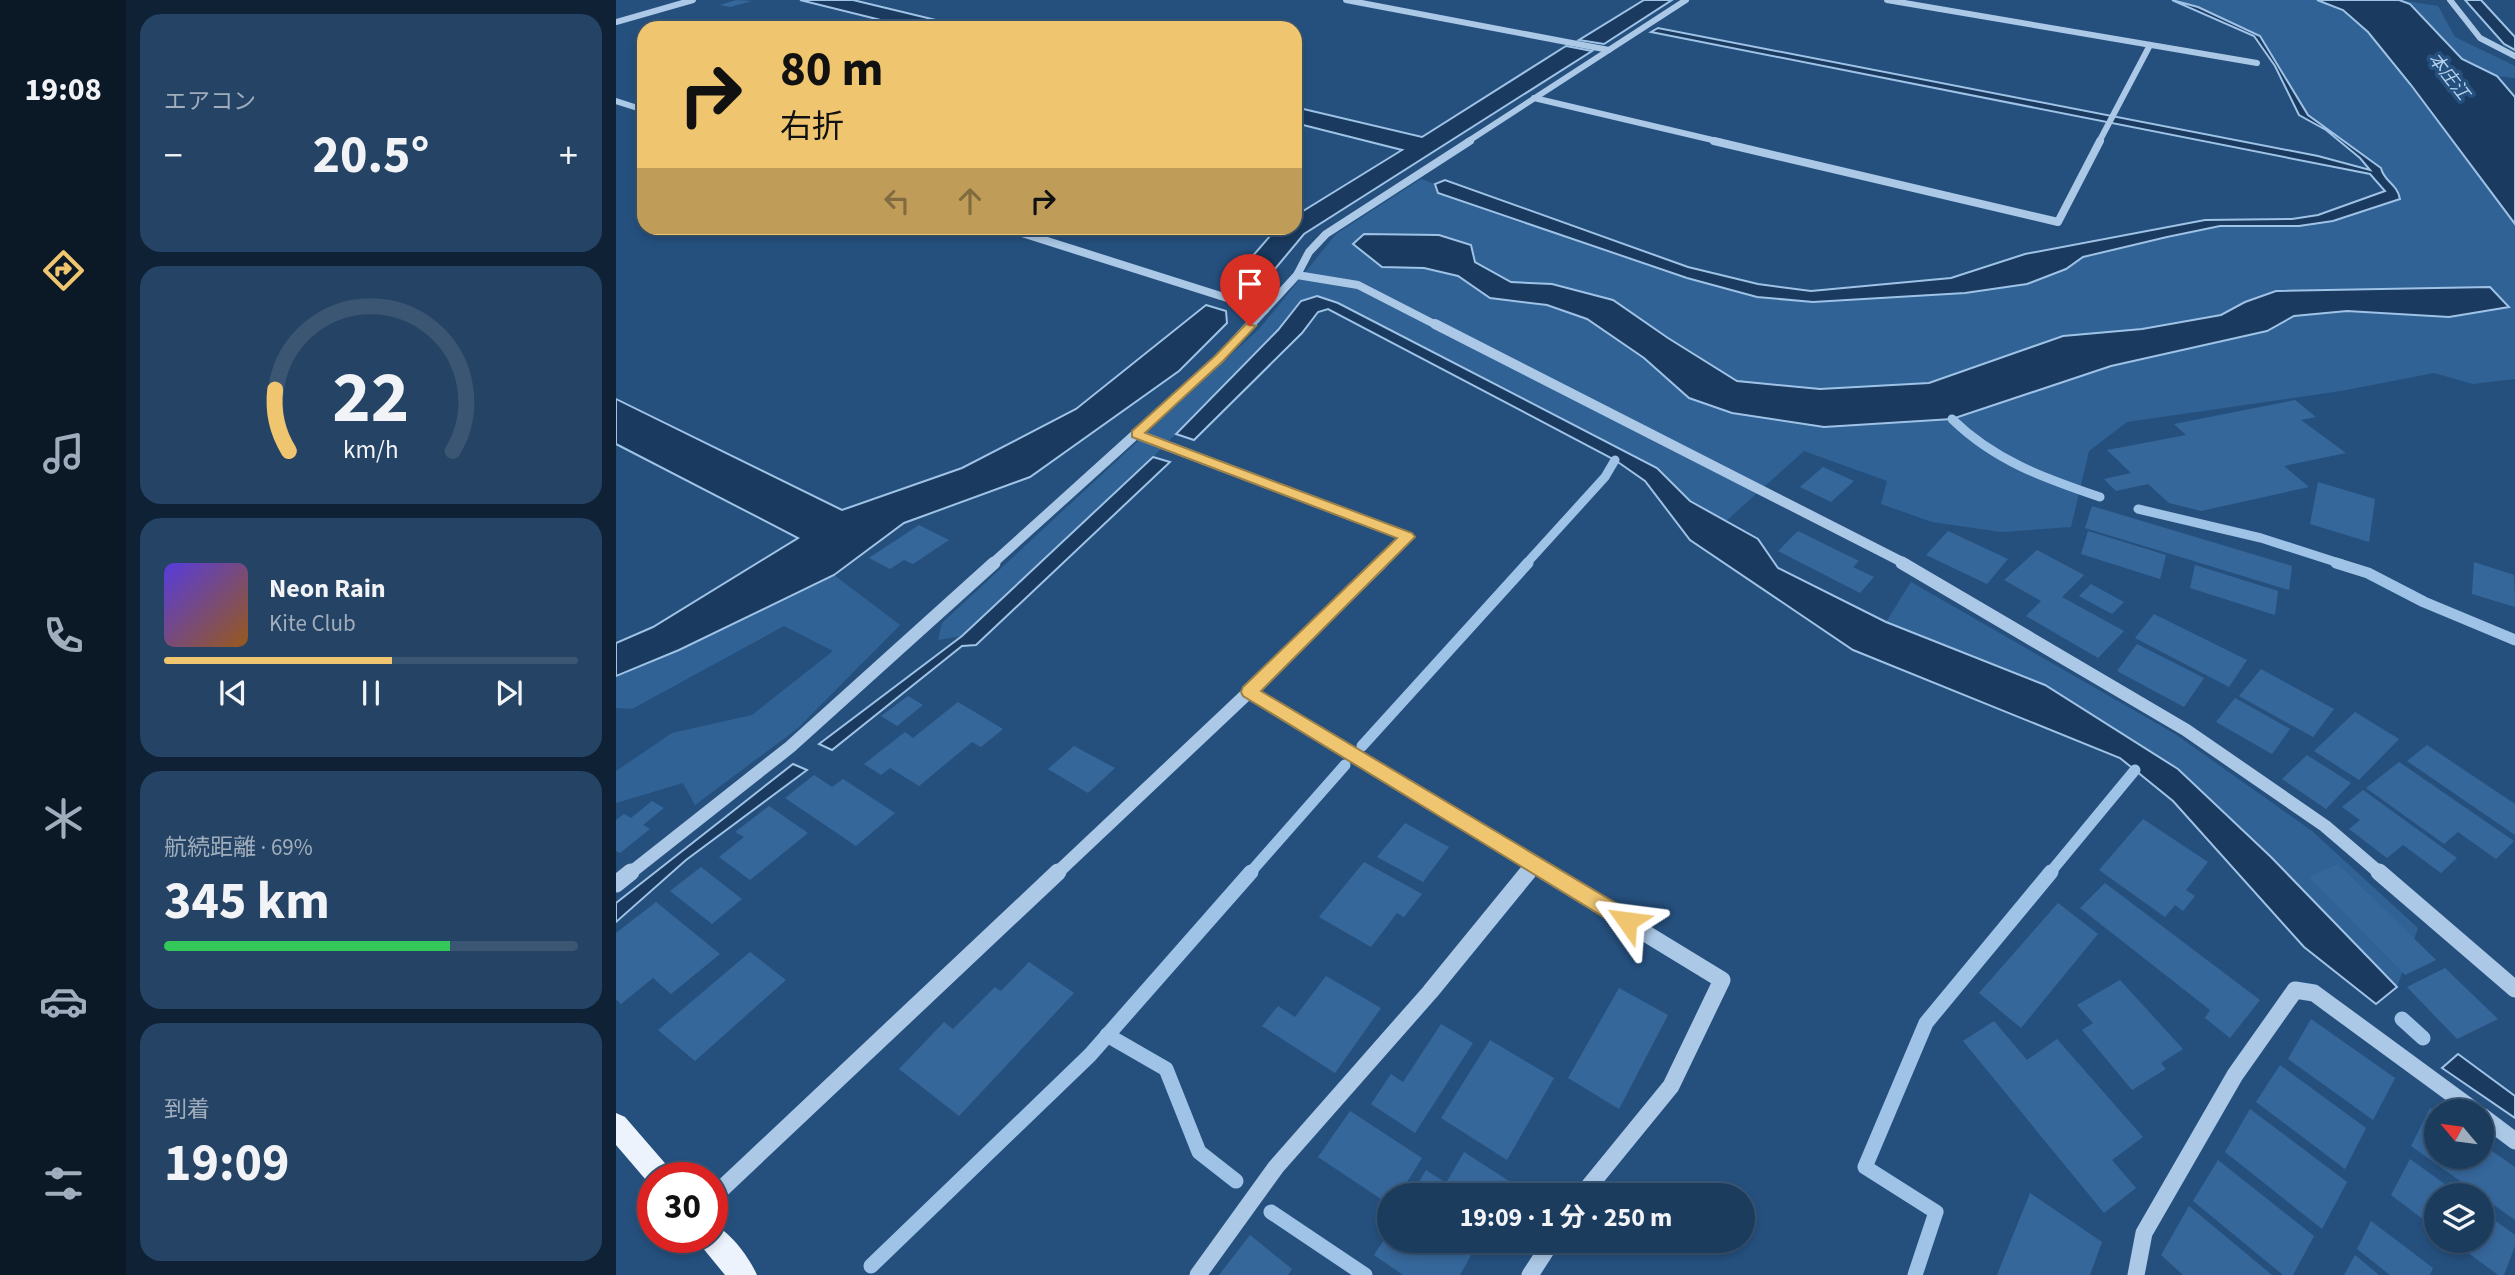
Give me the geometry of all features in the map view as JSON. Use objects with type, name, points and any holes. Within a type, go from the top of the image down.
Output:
[{"type":"main road","points":[[616,1126],[647,1162]]},
{"type":"main road","points":[[725,1253],[743,1275]]},
{"type":"street","points":[[616,22],[693,0]]},
{"type":"street","points":[[1346,0],[1609,50]]},
{"type":"street","points":[[616,884],[790,747],[1219,359],[1297,275],[1309,252],[1326,234],[1686,0]]},
{"type":"street","points":[[1887,0],[2258,63]]},
{"type":"street","points":[[2450,0],[2480,38],[2515,56]]},
{"type":"street","points":[[1534,99],[2059,222],[2150,45]]},
{"type":"street","points":[[616,101],[637,108]]},
{"type":"street","points":[[1028,235],[1265,310]]},
{"type":"street","points":[[1297,275],[1358,285],[1907,565],[2186,730],[2325,825],[2515,989]]},
{"type":"street","points":[[728,1183],[1249,692],[1407,537],[1136,434]]},
{"type":"street","points":[[1249,692],[1722,980],[1671,1086],[1593,1183]]},
{"type":"street","points":[[1198,1275],[1276,1167],[1430,992],[1534,865]]},
{"type":"street","points":[[2136,1275],[2144,1233],[2235,1075],[2295,990],[2314,993],[2459,1099]]},
{"type":"street","points":[[2494,1125],[2515,1140]]},
{"type":"street","points":[[1530,1275],[1544,1253]]},
{"type":"shaded area","points":[[2176,0],[2341,0],[2379,20],[2501,207],[2515,224],[2515,379],[2473,384],[2434,373],[2341,391],[2127,422],[2089,451],[2071,527],[2001,532],[1932,522],[1881,504],[1887,481],[1804,451],[1726,521],[1690,501],[1657,468],[1338,303],[1301,301],[1278,330],[1153,457],[962,636],[938,640],[942,623],[1260,328],[1336,234],[1421,179],[1435,184],[1438,193],[1687,278],[1757,297],[2066,269],[2083,257],[2220,226],[2299,226],[2333,221],[2398,189],[2383,175],[2381,168],[2308,115],[2260,36]],"holes":[[[1364,234],[1439,235],[1475,262],[1511,282],[1552,284],[1613,300],[1737,381],[1820,389],[1929,383],[2063,336],[2142,329],[2221,315],[2245,302],[2366,290],[2490,287],[2509,306],[2449,317],[2347,311],[2294,316],[2267,331],[2111,366],[2050,386],[1732,413],[1689,398],[1644,358],[1587,319],[1547,305],[1490,297],[1458,276],[1424,268],[1382,267],[1353,244]]]},
{"type":"shaded area","points":[[2399,0],[2438,6],[2455,37],[2515,66],[2515,78],[2497,76],[2515,97],[2515,140],[2422,18],[2410,4]]},
{"type":"shaded area","points":[[834,575],[900,625],[798,728],[695,805],[683,783],[616,803],[616,771],[672,733],[752,715],[833,651],[784,626],[632,709],[616,708],[616,676],[679,650]]},
{"type":"shaded area","points":[[1911,582],[2175,734],[2312,831],[2418,928],[2397,987],[2271,857],[2178,769],[1886,622]]},
{"type":"water","points":[[800,0],[853,0],[940,21],[885,21]]},
{"type":"water","points":[[1644,0],[1672,0],[1604,44],[1579,40]]},
{"type":"water","points":[[2172,0],[2198,7],[2260,36],[2308,115],[2381,168],[2400,199],[2333,221],[2299,226],[2220,226],[2167,237],[2083,257],[2066,269],[2027,284],[1965,293],[1813,302],[1757,297],[1687,278],[1438,193],[1435,184],[1445,180],[1688,267],[1758,284],[1811,291],[1951,278],[2025,254],[2205,220],[2292,219],[2318,215],[2385,191],[2370,174],[1651,32],[1658,28],[2318,156],[2370,170],[2360,158],[2326,130],[2299,115],[2275,66],[2254,36]]},
{"type":"water","name":"本庄江","points":[[2317,0],[2399,0],[2410,4],[2462,59],[2497,76],[2515,97],[2515,224],[2368,32],[2343,10]]},
{"type":"water","points":[[2465,0],[2481,0],[2515,37],[2515,50],[2504,44]]},
{"type":"water","points":[[1566,46],[1592,51],[1304,234],[1255,293],[1225,288],[1271,235],[1302,235],[1302,212],[1402,150],[1302,125],[1302,109],[1422,137]]},
{"type":"water","points":[[1364,234],[1439,235],[1471,245],[1475,262],[1511,282],[1552,284],[1613,300],[1737,381],[1820,389],[1929,383],[2063,336],[2142,329],[2221,315],[2245,302],[2276,291],[2490,287],[2509,307],[2449,317],[2347,311],[2294,316],[2267,331],[2111,366],[1952,419],[1824,427],[1732,413],[1689,398],[1644,358],[1587,319],[1547,305],[1490,298],[1458,276],[1424,268],[1382,267],[1353,244]]},
{"type":"water","points":[[1317,296],[1338,303],[1657,468],[1690,501],[1758,539],[1778,568],[1886,622],[2045,685],[2178,769],[2271,857],[2397,987],[2376,1004],[2304,947],[2173,801],[2120,758],[1853,650],[1690,540],[1645,481],[1615,460],[1328,309],[1318,312],[1302,333],[1194,440],[1176,434],[1278,330],[1301,301]]},
{"type":"water","points":[[1206,305],[1226,311],[1227,323],[1179,371],[1030,477],[904,523],[834,575],[679,650],[616,676],[616,643],[653,627],[798,538],[616,444],[616,399],[842,510],[962,468],[1076,409]]},
{"type":"water","points":[[1153,457],[1170,462],[976,645],[962,646],[832,750],[819,744],[962,636]]},
{"type":"water","points":[[793,764],[807,770],[686,860],[616,922],[616,903]]},
{"type":"water","points":[[2458,1054],[2515,1096],[2515,1118],[2494,1104],[2494,1099],[2487,1099],[2442,1068]]},
{"type":"building","points":[[736,0],[752,1],[730,7],[720,5]]},
{"type":"building","points":[[2295,400],[2316,417],[2301,420],[2346,453],[2284,466],[2309,487],[2201,511],[2169,503],[2148,484],[2116,491],[2104,479],[2131,473],[2107,450],[2186,435],[2174,424]]},
{"type":"building","points":[[1823,467],[1854,481],[1831,502],[1800,487]]},
{"type":"building","points":[[2318,482],[2375,499],[2369,542],[2310,524]]},
{"type":"building","points":[[2092,506],[2292,566],[2289,590],[2085,528]]},
{"type":"building","points":[[919,525],[949,540],[913,564],[904,560],[890,569],[869,558]]},
{"type":"building","points":[[1798,531],[1859,561],[1853,567],[1874,577],[1860,593],[1778,551]]},
{"type":"building","points":[[1948,531],[2008,559],[1987,584],[1926,555]]},
{"type":"building","points":[[2088,531],[2166,555],[2160,579],[2081,554]]},
{"type":"building","points":[[2037,550],[2084,575],[2062,597],[2124,631],[2098,658],[2026,616],[2041,601],[2004,580]]},
{"type":"building","points":[[2474,562],[2514,575],[2515,607],[2472,594]]},
{"type":"building","points":[[2195,565],[2278,591],[2275,615],[2190,588]]},
{"type":"building","points":[[2091,584],[2124,602],[2112,614],[2079,596]]},
{"type":"building","points":[[2154,614],[2247,660],[2229,687],[2135,638]]},
{"type":"building","points":[[2137,644],[2204,678],[2184,707],[2117,671]]},
{"type":"building","points":[[2261,669],[2334,709],[2313,737],[2239,696]]},
{"type":"building","points":[[908,696],[923,705],[897,726],[881,716]]},
{"type":"building","points":[[2235,698],[2290,729],[2272,754],[2216,722]]},
{"type":"building","points":[[958,702],[1003,729],[981,747],[972,742],[919,786],[890,768],[881,775],[864,764],[905,732],[913,738]]},
{"type":"building","points":[[2355,712],[2399,739],[2359,780],[2314,751]]},
{"type":"building","points":[[2427,745],[2515,804],[2515,835],[2407,761]]},
{"type":"building","points":[[1074,746],[1115,768],[1088,793],[1048,769]]},
{"type":"building","points":[[2307,755],[2351,783],[2326,809],[2282,779]]},
{"type":"building","points":[[2399,762],[2514,841],[2496,859],[2458,832],[2444,844],[2366,788]]},
{"type":"building","points":[[814,775],[832,787],[843,779],[895,813],[856,846],[785,798]]},
{"type":"building","points":[[2363,790],[2457,858],[2441,873],[2403,845],[2387,858],[2349,829],[2360,820],[2342,807]]},
{"type":"building","points":[[652,801],[664,808],[643,825],[650,829],[620,853],[616,851],[616,820],[624,814],[631,818]]},
{"type":"building","points":[[769,806],[808,833],[750,880],[719,857],[744,837],[735,832]]},
{"type":"building","points":[[2143,819],[2208,862],[2186,890],[2195,896],[2183,911],[2175,905],[2165,917],[2099,870]]},
{"type":"building","points":[[1405,823],[1449,847],[1423,882],[1377,857]]},
{"type":"building","points":[[1364,862],[1422,894],[1404,917],[1397,913],[1371,947],[1319,917]]},
{"type":"building","points":[[2338,864],[2436,960],[2405,975],[2309,877]]},
{"type":"building","points":[[701,867],[742,899],[712,924],[670,891]]},
{"type":"building","points":[[2105,883],[2260,1000],[2230,1038],[2205,1018],[2210,1010],[2080,908]]},
{"type":"building","points":[[656,902],[720,954],[671,994],[653,978],[621,1004],[616,999],[616,933]]},
{"type":"building","points":[[2058,903],[2098,934],[2021,1028],[1979,993]]},
{"type":"building","points":[[750,952],[786,980],[695,1061],[658,1030]]},
{"type":"building","points":[[1029,962],[1074,993],[959,1116],[899,1069],[944,1022],[953,1029],[995,987],[1001,991]]},
{"type":"building","points":[[2445,968],[2498,1019],[2457,1039],[2407,987]]},
{"type":"building","points":[[1326,976],[1381,1008],[1335,1073],[1262,1026],[1278,1006],[1295,1017]]},
{"type":"building","points":[[2120,980],[2183,1049],[2161,1063],[2166,1069],[2132,1090],[2082,1030],[2093,1023],[2077,1005]]},
{"type":"building","points":[[1619,988],[1668,1015],[1619,1109],[1568,1078]]},
{"type":"building","points":[[2311,1019],[2395,1078],[2373,1120],[2288,1059]]},
{"type":"building","points":[[1994,1021],[2027,1060],[2057,1039],[2143,1137],[2112,1160],[2136,1188],[2104,1213],[1963,1041]]},
{"type":"building","points":[[1441,1024],[1473,1043],[1415,1133],[1371,1104],[1391,1074],[1403,1082]]},
{"type":"building","points":[[1490,1040],[1554,1078],[1507,1160],[1441,1118]]},
{"type":"building","points":[[2280,1065],[2366,1128],[2345,1169],[2256,1102]]},
{"type":"building","points":[[2250,1109],[2347,1182],[2322,1229],[2225,1152]]},
{"type":"building","points":[[1350,1111],[1422,1158],[1406,1183],[1377,1183],[1377,1196],[1318,1157]]},
{"type":"building","points":[[2424,1120],[2424,1155],[2411,1146]]},
{"type":"building","points":[[1464,1152],[1512,1183],[1446,1183]]},
{"type":"building","points":[[2494,1152],[2515,1167],[2515,1220],[2494,1205],[2494,1183],[2463,1183],[2443,1169],[2494,1169]]},
{"type":"building","points":[[2410,1159],[2443,1183],[2424,1183],[2424,1220],[2391,1195]]},
{"type":"building","points":[[2218,1160],[2314,1236],[2293,1275],[2283,1275],[2193,1201]]},
{"type":"building","points":[[1426,1170],[1446,1183],[1418,1183]]},
{"type":"building","points":[[2030,1193],[2102,1242],[2090,1275],[1997,1275]]},
{"type":"building","points":[[2189,1206],[2272,1275],[2183,1275],[2161,1255]]},
{"type":"building","points":[[2494,1220],[2515,1235],[2515,1246],[2504,1275],[2498,1275],[2468,1253],[2494,1253]]},
{"type":"building","points":[[2371,1221],[2433,1268],[2430,1275],[2390,1275],[2357,1249]]},
{"type":"building","points":[[1250,1235],[1292,1269],[1288,1275],[1219,1275]]},
{"type":"building","points":[[1377,1250],[1377,1253],[1472,1253],[1460,1275],[1403,1275],[1374,1255]]},
{"type":"building","points":[[2355,1255],[2379,1275],[2344,1275]]},
{"type":"waterway","points":[[1952,419],[1985,446],[2021,467],[2100,497]]},
{"type":"waterway","points":[[1526,564],[1605,477],[1615,460]]},
{"type":"waterway","points":[[2138,509],[2261,538],[2342,564]]},
{"type":"waterway","points":[[1362,746],[1528,563]]},
{"type":"waterway","points":[[2336,563],[2368,573],[2424,602],[2515,640]]},
{"type":"waterway","points":[[1249,874],[1345,765]]},
{"type":"waterway","points":[[2049,874],[2135,770]]},
{"type":"waterway","points":[[1107,1035],[1251,872]]},
{"type":"waterway","points":[[1915,1275],[1936,1212],[1865,1167],[1926,1023],[2051,872]]},
{"type":"waterway","points":[[2402,1019],[2423,1038]]},
{"type":"waterway","points":[[871,1266],[1107,1035]]},
{"type":"waterway","points":[[1107,1035],[1166,1069],[1199,1152],[1236,1181]]},
{"type":"waterway","points":[[1271,1212],[1365,1275]]},
{"type":"route","points":[[1250,326],[1219,359],[1136,434],[1407,537],[1249,692],[1627,921]]}]
